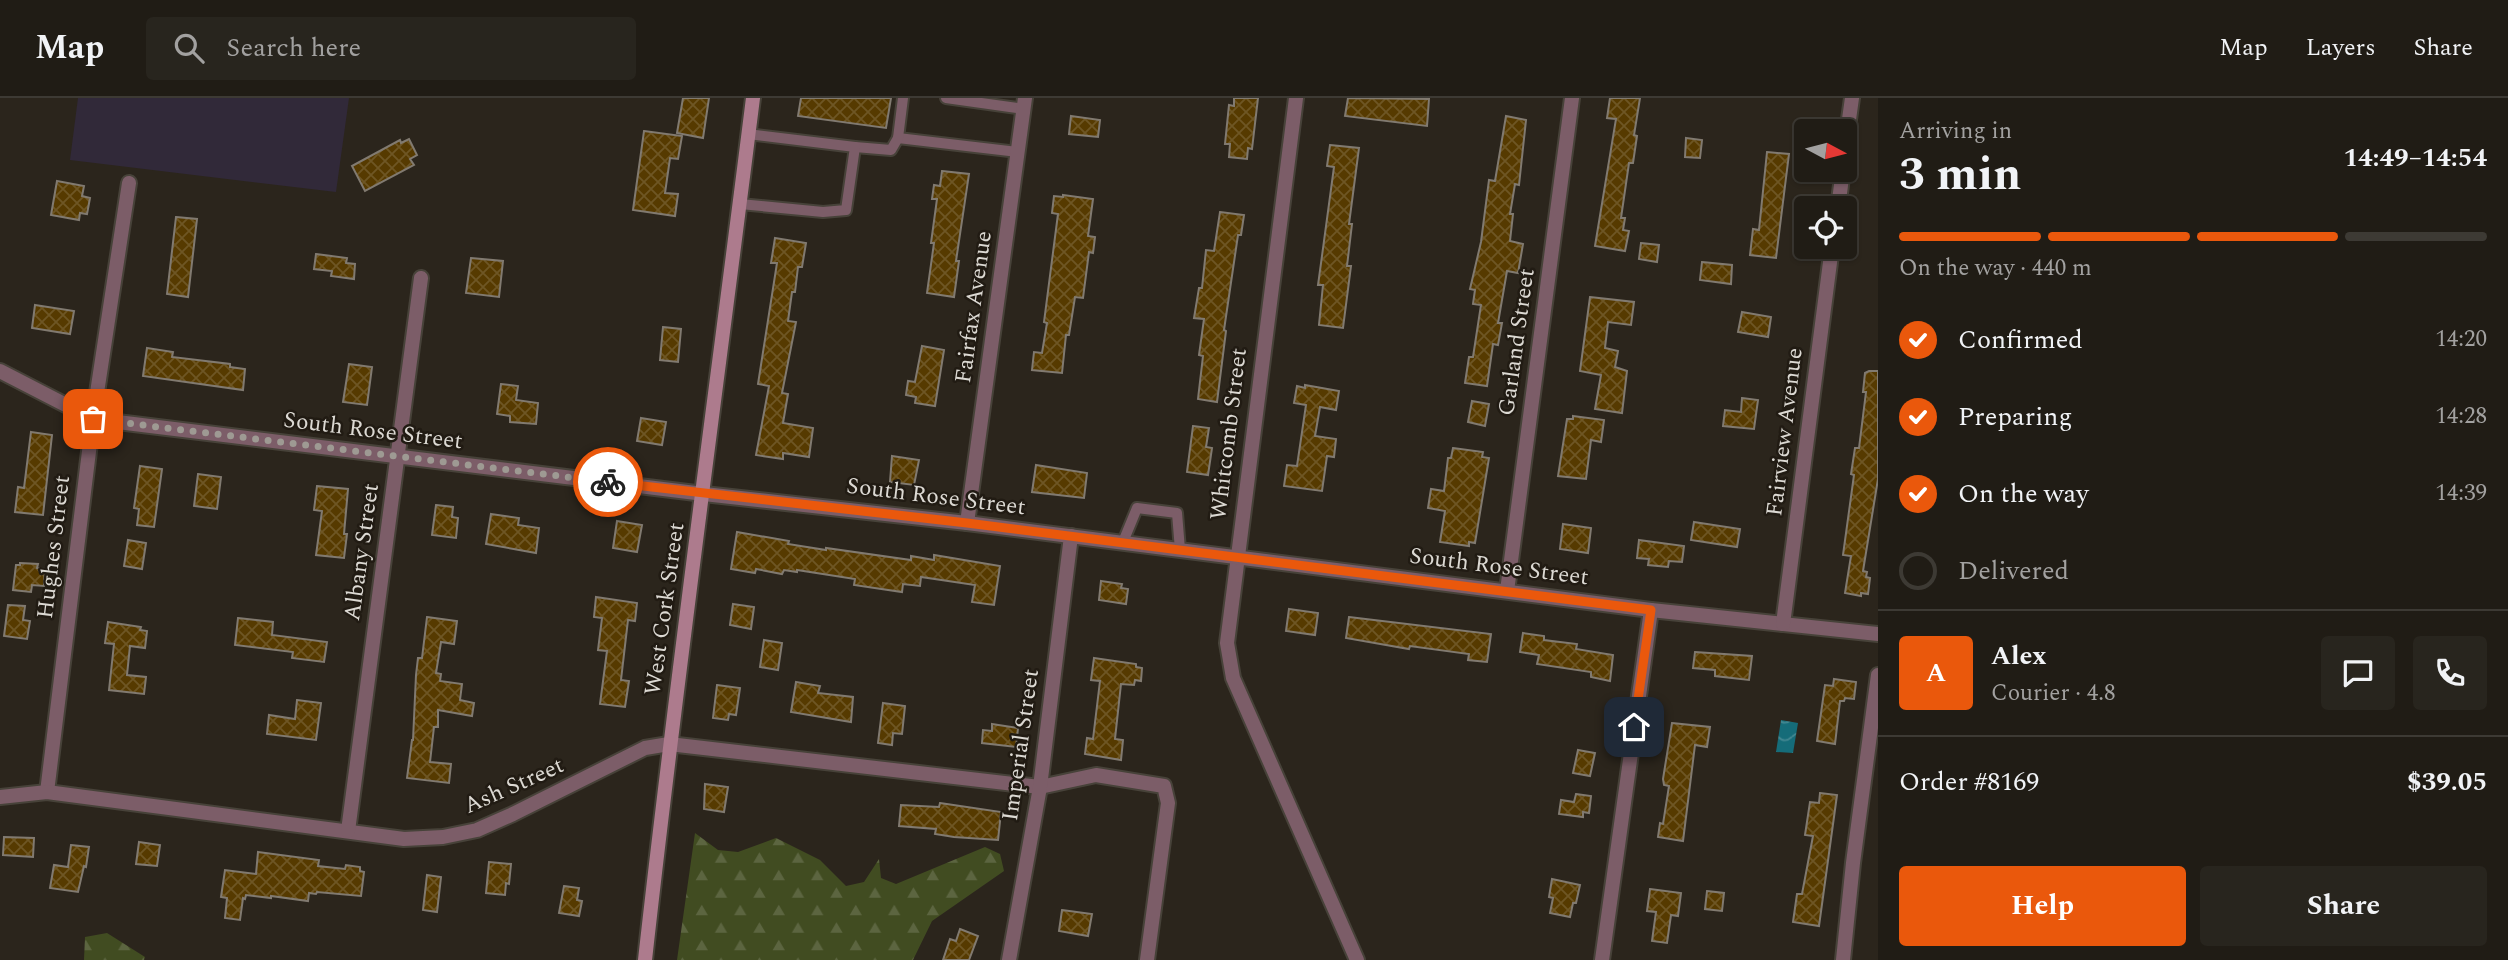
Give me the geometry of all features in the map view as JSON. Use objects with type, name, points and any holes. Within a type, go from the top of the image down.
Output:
[{"type":"street","name":"West Cork Street","points":[[645,960],[669,744],[704,494],[752,98]]},
{"type":"street","name":"Whitcomb Street","points":[[1296,98],[1227,643],[1233,678],[1357,960]]},
{"type":"street","name":"Garland Street","points":[[1507,591],[1572,98]]},
{"type":"street","points":[[1849,119],[1852,98]]},
{"type":"street","name":"Fairfax Avenue","points":[[967,523],[1025,104]]},
{"type":"street","name":"Hughes Street","points":[[47,792],[93,419],[129,183]]},
{"type":"street","name":"Fairview Avenue","points":[[1783,624],[1830,259]]},
{"type":"street","name":"Albany Street","points":[[348,831],[421,278]]},
{"type":"street","name":"South Rose Street","points":[[0,371],[93,419],[1123,542],[1651,610],[1878,634]]},
{"type":"street","name":"Imperial Street","points":[[1009,960],[1040,787],[1071,536]]},
{"type":"street","points":[[1602,960],[1651,610]]},
{"type":"street","points":[[1843,960],[1878,675]]},
{"type":"street","name":"Ash Street","points":[[0,797],[47,792],[404,839],[425,839],[477,830],[645,748],[669,744],[1040,787],[1096,775],[1164,786],[1168,803],[1147,960]]},
{"type":"lane","points":[[748,134],[891,150],[898,138],[903,98]]},
{"type":"lane","points":[[946,98],[1025,104]]},
{"type":"lane","points":[[898,138],[1018,152]]},
{"type":"lane","points":[[740,204],[823,212],[846,210],[855,147]]},
{"type":"lane","points":[[1123,542],[1137,508],[1177,513],[1180,550]]},
{"type":"shaded area","points":[[78,98],[349,98],[336,192],[70,160]]},
{"type":"green space","points":[[695,833],[718,850],[738,852],[776,838],[820,860],[846,886],[864,882],[879,859],[881,878],[896,884],[985,847],[1000,854],[1004,871],[932,921],[913,960],[677,960]]},
{"type":"green space","points":[[107,933],[145,957],[144,960],[84,960],[85,937]]},
{"type":"water","points":[[1781,720],[1798,723],[1793,753],[1776,752]]},
{"type":"building","points":[[683,98],[709,98],[703,138],[677,133]]},
{"type":"building","points":[[801,98],[891,98],[886,128],[798,116]]},
{"type":"building","points":[[1234,98],[1258,98],[1252,149],[1248,148],[1247,159],[1229,157],[1230,144],[1225,144],[1229,105],[1234,106]]},
{"type":"building","points":[[1348,98],[1429,99],[1427,126],[1345,116]]},
{"type":"building","points":[[1610,98],[1640,98],[1633,163],[1629,163],[1621,218],[1625,218],[1623,230],[1629,231],[1625,251],[1595,246],[1616,119],[1607,118]]},
{"type":"building","points":[[1071,116],[1100,120],[1098,137],[1069,134]]},
{"type":"building","points":[[1506,116],[1526,120],[1519,185],[1515,184],[1510,214],[1513,214],[1510,241],[1523,244],[1518,273],[1507,271],[1498,323],[1502,323],[1498,345],[1493,344],[1487,386],[1465,383],[1469,357],[1473,357],[1481,305],[1473,304],[1475,290],[1470,289],[1481,242],[1489,180],[1495,181]]},
{"type":"building","points":[[644,131],[682,136],[678,159],[670,158],[665,193],[678,194],[675,216],[633,210]]},
{"type":"building","points":[[1686,138],[1702,140],[1700,158],[1685,157]]},
{"type":"building","points":[[409,139],[417,155],[410,159],[414,165],[365,191],[352,166],[400,140],[401,143]]},
{"type":"building","points":[[1330,145],[1359,148],[1349,224],[1352,224],[1347,266],[1351,266],[1343,328],[1319,325],[1323,285],[1318,285],[1334,167],[1327,166]]},
{"type":"building","points":[[1767,152],[1789,154],[1776,258],[1750,255],[1753,229],[1759,230]]},
{"type":"building","points":[[942,171],[969,174],[956,261],[959,261],[954,297],[927,293],[937,199],[932,199],[934,185],[940,186]]},
{"type":"building","points":[[57,181],[84,186],[82,196],[90,198],[87,214],[80,213],[79,220],[51,215]]},
{"type":"building","points":[[1054,196],[1093,199],[1088,236],[1095,237],[1093,253],[1089,252],[1083,298],[1075,297],[1069,335],[1066,335],[1062,373],[1032,370],[1034,352],[1042,353],[1047,323],[1044,322],[1058,214],[1052,213]]},
{"type":"building","points":[[1220,212],[1244,215],[1241,235],[1238,235],[1224,330],[1217,402],[1198,399],[1203,356],[1199,355],[1204,319],[1194,318],[1199,288],[1202,288],[1206,250],[1214,251]]},
{"type":"building","points":[[176,217],[197,219],[188,297],[167,294]]},
{"type":"building","points":[[775,238],[806,243],[802,267],[798,267],[795,292],[792,292],[788,321],[796,322],[782,393],[788,394],[783,423],[813,428],[809,457],[783,453],[783,459],[756,455],[769,386],[758,384],[777,263],[771,263]]},
{"type":"building","points":[[1641,243],[1659,245],[1657,262],[1639,259]]},
{"type":"building","points":[[316,254],[347,258],[346,263],[355,264],[354,279],[331,276],[332,271],[314,269]]},
{"type":"building","points":[[471,258],[503,261],[499,297],[466,293]]},
{"type":"building","points":[[1702,262],[1732,265],[1731,284],[1700,280]]},
{"type":"building","points":[[1590,297],[1634,302],[1631,325],[1608,322],[1605,348],[1618,351],[1615,367],[1627,371],[1622,413],[1595,409],[1601,375],[1580,371]]},
{"type":"building","points":[[35,305],[74,311],[70,334],[32,328]]},
{"type":"building","points":[[1742,312],[1771,317],[1768,337],[1738,332]]},
{"type":"building","points":[[663,327],[681,329],[678,362],[660,360]]},
{"type":"building","points":[[922,346],[944,350],[935,406],[915,403],[916,397],[906,395],[908,381],[915,382]]},
{"type":"building","points":[[147,348],[173,352],[172,357],[230,364],[230,367],[245,369],[243,390],[143,376]]},
{"type":"building","points":[[349,364],[372,367],[367,405],[343,402]]},
{"type":"building","points":[[1878,371],[1878,479],[1863,571],[1867,572],[1866,577],[1870,578],[1868,594],[1861,593],[1861,596],[1845,593],[1851,556],[1843,555],[1854,475],[1851,474],[1855,448],[1859,448],[1866,392],[1863,392],[1865,373]]},
{"type":"building","points":[[501,384],[518,386],[516,400],[538,403],[536,424],[510,422],[510,416],[497,414]]},
{"type":"building","points":[[1305,385],[1339,391],[1336,410],[1320,407],[1315,436],[1336,439],[1334,457],[1327,456],[1322,491],[1284,486],[1287,465],[1297,466],[1306,405],[1294,403],[1297,386],[1305,388]]},
{"type":"building","points":[[1742,398],[1758,400],[1754,429],[1723,426],[1725,410],[1741,412]]},
{"type":"building","points":[[1472,401],[1489,404],[1485,426],[1468,422]]},
{"type":"building","points":[[1573,416],[1604,420],[1601,442],[1591,440],[1586,479],[1558,476],[1567,419],[1573,419]]},
{"type":"building","points":[[641,418],[666,422],[662,445],[637,441]]},
{"type":"building","points":[[1193,426],[1209,428],[1206,447],[1212,448],[1208,475],[1187,472]]},
{"type":"building","points":[[31,432],[52,435],[43,515],[15,512],[18,487],[24,488]]},
{"type":"building","points":[[1453,448],[1483,452],[1482,457],[1489,458],[1475,543],[1469,542],[1469,546],[1440,542],[1445,511],[1428,508],[1431,489],[1444,491],[1448,458],[1451,458]]},
{"type":"building","points":[[892,456],[919,460],[914,485],[890,482]]},
{"type":"building","points":[[1036,465],[1087,473],[1084,498],[1032,492]]},
{"type":"building","points":[[140,466],[162,469],[154,527],[137,525],[139,509],[134,508]]},
{"type":"building","points":[[198,474],[221,477],[217,509],[194,506]]},
{"type":"building","points":[[317,486],[348,489],[344,558],[316,555],[322,511],[314,510]]},
{"type":"building","points":[[436,505],[453,507],[452,517],[458,518],[456,538],[432,535]]},
{"type":"building","points":[[491,514],[519,518],[518,525],[539,528],[536,553],[486,544]]},
{"type":"building","points":[[617,521],[642,525],[637,552],[613,548]]},
{"type":"building","points":[[1694,522],[1740,529],[1737,547],[1691,540]]},
{"type":"building","points":[[1563,524],[1591,528],[1588,553],[1560,549]]},
{"type":"building","points":[[737,532],[826,550],[911,560],[911,556],[934,560],[934,555],[1000,566],[994,605],[972,602],[975,585],[921,577],[920,586],[903,584],[902,592],[854,585],[855,579],[797,570],[784,570],[782,574],[756,569],[755,573],[731,569]]},
{"type":"building","points":[[128,540],[146,543],[142,569],[124,566]]},
{"type":"building","points":[[1639,540],[1684,546],[1682,562],[1669,561],[1668,567],[1648,565],[1649,559],[1637,558]]},
{"type":"building","points":[[38,564],[37,568],[45,569],[44,586],[32,585],[31,592],[13,590],[16,565]]},
{"type":"building","points":[[1101,581],[1122,584],[1121,588],[1128,589],[1126,604],[1099,600]]},
{"type":"building","points":[[596,597],[637,603],[635,621],[628,620],[621,680],[629,681],[625,707],[600,704],[607,651],[598,650],[602,618],[594,617]]},
{"type":"building","points":[[733,604],[754,607],[751,629],[730,625]]},
{"type":"building","points":[[8,605],[25,606],[23,620],[30,621],[27,639],[4,636]]},
{"type":"building","points":[[1289,609],[1318,613],[1315,635],[1286,631]]},
{"type":"building","points":[[427,617],[457,621],[454,644],[441,642],[436,673],[441,674],[440,681],[462,684],[460,700],[474,703],[472,716],[438,710],[438,727],[434,727],[430,762],[451,764],[449,783],[407,778],[413,740],[418,658],[422,658]]},
{"type":"building","points":[[1349,617],[1491,634],[1487,662],[1468,660],[1469,654],[1410,646],[1409,649],[1346,638]]},
{"type":"building","points":[[238,618],[273,622],[272,635],[327,642],[324,662],[292,658],[293,652],[235,645]]},
{"type":"building","points":[[108,622],[141,627],[140,630],[147,631],[145,648],[130,646],[127,675],[146,677],[144,694],[109,690],[114,644],[105,643]]},
{"type":"building","points":[[1523,633],[1544,636],[1544,640],[1577,644],[1576,649],[1613,655],[1610,681],[1591,677],[1591,672],[1537,664],[1539,655],[1520,652]]},
{"type":"building","points":[[764,640],[782,643],[778,670],[760,667]]},
{"type":"building","points":[[1695,652],[1752,656],[1749,680],[1715,676],[1715,670],[1693,668]]},
{"type":"building","points":[[1094,658],[1136,664],[1136,667],[1142,668],[1141,681],[1135,680],[1134,685],[1121,684],[1115,739],[1123,740],[1121,760],[1085,754],[1087,738],[1093,739],[1100,681],[1091,680]]},
{"type":"building","points":[[1834,679],[1856,682],[1854,699],[1845,698],[1840,701],[1835,744],[1817,741],[1825,685],[1833,686]]},
{"type":"building","points":[[796,682],[820,686],[818,693],[853,697],[851,722],[791,712]]},
{"type":"building","points":[[717,685],[740,688],[736,715],[729,714],[728,720],[713,718]]},
{"type":"building","points":[[297,700],[321,703],[316,740],[267,734],[269,715],[295,719]]},
{"type":"building","points":[[883,703],[905,706],[902,734],[893,733],[892,745],[878,743]]},
{"type":"building","points":[[1672,723],[1710,727],[1707,747],[1695,745],[1683,841],[1658,837],[1660,823],[1663,824],[1669,786],[1664,785],[1663,779]]},
{"type":"building","points":[[992,724],[1018,728],[1016,747],[982,743],[983,730],[992,731]]},
{"type":"building","points":[[1578,750],[1595,753],[1590,776],[1573,773]]},
{"type":"building","points":[[705,784],[728,787],[724,812],[704,809]]},
{"type":"building","points":[[1820,793],[1837,795],[1819,926],[1793,922],[1797,894],[1802,894],[1813,836],[1805,835],[1810,802],[1819,803]]},
{"type":"building","points":[[1576,794],[1591,796],[1589,813],[1583,812],[1583,817],[1559,814],[1561,800],[1574,802]]},
{"type":"building","points":[[940,803],[1001,812],[998,840],[954,837],[935,834],[936,829],[899,826],[901,805],[939,807]]},
{"type":"building","points":[[4,837],[34,838],[33,857],[3,855]]},
{"type":"building","points":[[139,842],[160,845],[157,866],[136,864]]},
{"type":"building","points":[[71,845],[89,847],[78,892],[50,888],[54,865],[68,867]]},
{"type":"building","points":[[258,852],[319,860],[318,866],[345,869],[346,865],[360,867],[360,871],[364,872],[361,896],[317,892],[309,893],[308,901],[246,895],[245,899],[243,898],[240,920],[225,918],[227,898],[221,897],[225,870],[256,874]]},
{"type":"building","points":[[489,862],[511,864],[505,895],[486,893]]},
{"type":"building","points":[[427,875],[441,877],[437,912],[423,910]]},
{"type":"building","points":[[1552,879],[1580,885],[1570,917],[1550,913],[1553,898],[1549,897]]},
{"type":"building","points":[[564,886],[579,888],[577,900],[582,901],[579,916],[559,913]]},
{"type":"building","points":[[1650,889],[1681,893],[1678,916],[1671,915],[1667,943],[1652,941],[1656,912],[1647,911]]},
{"type":"building","points":[[1707,891],[1724,893],[1722,911],[1705,909]]},
{"type":"building","points":[[1062,910],[1092,914],[1088,936],[1059,931]]},
{"type":"building","points":[[960,929],[978,936],[969,960],[943,960],[950,939],[956,941]]},
{"type":"way so far","points":[[93,419],[608,482]]},
{"type":"route","points":[[608,482],[967,523],[1651,610],[1634,727]]}]
